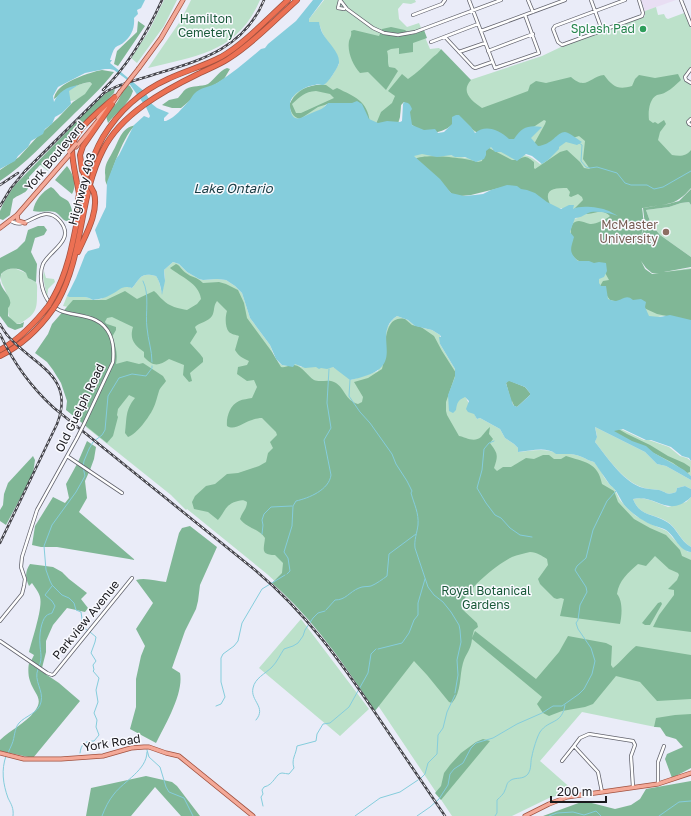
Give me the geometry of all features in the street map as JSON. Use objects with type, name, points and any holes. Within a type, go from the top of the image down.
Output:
[{"type":"highway","name":"Highway 403","points":[[0,350],[22,335],[34,324],[53,298],[63,277],[84,186],[94,156],[110,126],[122,112],[150,88],[167,79],[221,57],[238,45],[288,0]]},
{"type":"highway","name":"Highway 403","points":[[0,356],[18,345],[36,330],[53,309],[64,290],[73,265],[90,187],[99,158],[103,149],[115,132],[140,109],[156,97],[228,59],[241,50],[297,0]]},
{"type":"highway","points":[[72,239],[79,194],[73,152],[73,141],[80,129],[114,97]]},
{"type":"highway","points":[[73,265],[94,212],[96,203],[94,193],[82,170],[80,155],[83,146],[112,104]]},
{"type":"main road","name":"York Boulevard","points":[[0,227],[17,215],[112,104],[165,33],[183,0]]},
{"type":"main road","name":"York Boulevard","points":[[76,146],[114,97],[120,92]]},
{"type":"main road","name":"York Boulevard","points":[[10,220],[70,153]]},
{"type":"main road","points":[[17,215],[18,221],[25,223]]},
{"type":"main road","name":"York Road","points":[[0,753],[24,758],[61,759],[103,756],[130,748],[149,747],[179,756],[253,816]]},
{"type":"main road","points":[[525,816],[567,797],[658,784],[691,773]]},
{"type":"street","points":[[340,0],[347,10],[376,30],[388,34],[398,35],[415,32],[501,0]]},
{"type":"street","points":[[340,0],[338,8],[347,10]]},
{"type":"street","points":[[413,15],[442,4],[445,0]]},
{"type":"street","points":[[469,0],[495,68],[539,52],[525,15]]},
{"type":"street","points":[[528,0],[533,12]]},
{"type":"street","points":[[481,31],[565,0]]},
{"type":"street","points":[[591,0],[602,30]]},
{"type":"street","points":[[625,0],[555,26],[553,29],[560,44],[562,45],[643,15],[638,0]]},
{"type":"street","points":[[681,0],[691,25]]},
{"type":"street","points":[[431,42],[478,24]]},
{"type":"street","points":[[488,51],[533,34]]},
{"type":"street","points":[[445,37],[474,68],[492,62]]},
{"type":"street","points":[[459,52],[485,43]]},
{"type":"street","points":[[691,69],[685,77],[686,80],[691,83]]},
{"type":"street","points":[[691,119],[688,122],[688,124],[691,125]]},
{"type":"street","name":"Old Guelph Road","points":[[0,621],[22,594],[24,579],[21,567],[28,535],[37,510],[84,424],[113,362],[114,351],[108,331],[101,322],[56,308],[47,300],[44,293],[41,271],[44,263],[63,241],[64,232],[61,222],[51,215],[45,214],[39,215],[25,223]]},
{"type":"street","points":[[10,220],[18,225],[25,223]]},
{"type":"street","points":[[67,456],[122,493]]},
{"type":"street","name":"Parkview Avenue","points":[[0,641],[52,675],[132,578]]},
{"type":"street","points":[[602,792],[598,772],[574,746],[588,734],[634,742],[639,739]]},
{"type":"street","points":[[562,761],[578,742]]},
{"type":"street","points":[[633,788],[631,756],[635,745],[634,742]]},
{"type":"street","points":[[658,784],[658,762],[664,746]]},
{"type":"shaded area","points":[[641,0],[676,0],[645,11]]},
{"type":"green space","points":[[164,0],[177,0],[164,26],[137,63],[131,58],[149,31]]},
{"type":"green space","name":"Hamilton Cemetery","points":[[191,0],[260,0],[251,17],[240,31],[228,41],[199,55],[148,68],[181,20]]},
{"type":"green space","points":[[324,0],[415,0],[416,2],[411,4],[403,3],[398,9],[399,19],[407,27],[419,23],[430,49],[439,48],[470,80],[542,56],[563,46],[643,17],[645,16],[645,11],[656,7],[658,15],[664,14],[668,19],[684,13],[691,28],[691,67],[683,78],[691,84],[691,188],[676,201],[642,208],[644,225],[640,239],[641,261],[645,269],[652,274],[691,268],[691,320],[668,315],[647,317],[614,301],[606,300],[599,286],[581,262],[575,261],[571,256],[568,232],[572,219],[578,218],[564,211],[562,208],[559,209],[489,190],[412,156],[412,154],[443,153],[477,161],[482,159],[483,150],[491,146],[493,150],[495,148],[511,157],[520,155],[527,156],[533,158],[540,164],[546,160],[556,147],[573,138],[540,146],[481,127],[473,133],[467,121],[412,107],[402,100],[399,122],[376,123],[327,103],[323,109],[300,119],[296,119],[291,113],[290,108],[295,94],[302,89],[326,82],[332,76],[339,64],[322,32],[319,23],[309,22],[309,19]]},
{"type":"green space","points":[[138,21],[145,26],[118,66],[114,64],[117,51],[137,32]]},
{"type":"green space","points":[[391,27],[405,30],[411,35],[424,30],[427,38],[413,43],[413,52],[399,54],[399,48],[387,51],[389,67],[395,68],[398,71],[386,90],[368,72],[360,73],[351,58],[349,41],[351,31],[354,30],[379,36],[382,29]]},
{"type":"green space","points":[[441,49],[471,80],[468,84],[467,92],[471,99],[482,108],[528,91],[530,85],[536,81],[546,83],[571,77],[576,81],[585,83],[604,75],[613,85],[623,88],[632,86],[635,79],[639,75],[655,78],[678,74],[681,80],[668,91],[657,95],[652,99],[649,110],[649,120],[658,124],[664,120],[666,124],[660,132],[658,140],[672,155],[685,155],[691,150],[691,188],[676,201],[642,208],[644,225],[640,239],[645,225],[643,208],[668,204],[679,201],[691,189],[691,205],[689,202],[669,207],[646,210],[651,224],[660,235],[691,257],[691,267],[664,272],[691,269],[691,321],[657,314],[644,308],[610,300],[600,286],[603,281],[609,280],[603,269],[588,265],[578,260],[574,257],[570,249],[571,228],[573,223],[579,221],[594,224],[610,216],[604,212],[587,214],[574,209],[583,200],[578,194],[571,197],[569,196],[570,192],[567,188],[551,190],[548,195],[550,204],[503,187],[461,196],[452,194],[415,159],[427,156],[436,156],[473,160],[478,162],[482,161],[484,151],[489,148],[512,160],[527,157],[534,162],[535,169],[560,152],[567,150],[580,162],[584,168],[590,169],[583,159],[585,141],[579,136],[538,149],[534,144],[545,124],[546,121],[544,120],[511,142],[476,132],[459,119],[455,118],[452,121],[452,125],[447,129],[431,133],[416,128],[411,124],[408,105],[404,102],[401,105],[398,123],[376,124],[381,112],[392,103],[395,96],[388,91],[402,74],[408,79]],"holes":[[[641,261],[652,273],[659,273],[652,274],[645,269]]]},
{"type":"green space","points":[[227,68],[230,69],[224,79],[193,98],[181,108],[172,108],[162,105],[169,100],[178,98],[185,90],[189,88],[208,84]]},
{"type":"green space","points":[[102,70],[114,72],[36,152],[0,181],[0,170],[19,157],[73,102],[85,94],[92,84],[90,82],[75,86],[54,99],[55,94],[59,89],[76,78]]},
{"type":"green space","points":[[90,82],[92,84],[91,88],[86,94],[76,100],[69,101],[64,92],[70,88]]},
{"type":"green space","points":[[128,85],[133,91],[131,96],[108,123],[106,116],[118,101],[125,86]]},
{"type":"green space","points":[[326,85],[333,90],[337,88],[355,97],[366,109],[370,122],[331,103],[318,107],[300,119],[295,117],[292,114],[289,105],[300,91],[311,86]],"holes":[[[316,91],[330,94],[334,98],[301,113],[296,113],[292,104],[308,92]]]},
{"type":"green space","points":[[115,89],[114,93],[77,129],[71,138],[51,155],[45,164],[40,165],[29,177],[26,192],[13,199],[10,215],[3,220],[0,219],[0,211],[14,186],[85,113],[107,92]]},
{"type":"green space","points":[[136,125],[127,136],[123,144],[107,185],[105,173],[107,162],[123,132]]},
{"type":"green space","points":[[65,143],[69,148],[48,171],[40,165],[43,164]]},
{"type":"green space","points":[[67,166],[74,180],[74,191],[72,194],[55,180]]},
{"type":"green space","points":[[51,187],[69,203],[72,217],[68,221],[55,212],[33,211],[35,203],[39,197]]},
{"type":"green space","points":[[689,202],[691,205],[691,257],[660,235],[651,224],[646,210],[669,207]]},
{"type":"green space","points":[[38,226],[44,226],[47,230],[44,235],[35,238],[31,252],[37,264],[36,282],[28,278],[26,273],[23,271],[13,269],[7,270],[1,274],[0,281],[0,258],[17,249],[25,241],[28,230]]},
{"type":"green space","name":"Royal Botanical Gardens","points":[[173,262],[179,264],[187,272],[199,279],[226,280],[235,286],[242,293],[250,318],[270,345],[278,362],[282,365],[293,367],[295,363],[301,367],[333,367],[348,376],[350,380],[378,371],[387,328],[392,320],[397,316],[408,320],[415,326],[432,330],[440,335],[440,344],[455,369],[455,377],[477,419],[480,418],[500,429],[505,438],[518,448],[518,452],[538,450],[548,451],[557,454],[576,455],[594,462],[610,485],[614,488],[620,500],[626,507],[636,516],[667,531],[688,552],[691,552],[691,729],[670,730],[582,712],[540,761],[574,791],[549,798],[512,816],[452,816],[353,668],[304,608],[267,574],[187,509],[186,510],[171,495],[86,427],[111,379],[107,324],[105,322],[106,320],[93,312],[63,306],[67,296],[85,297],[93,300],[101,299],[120,288],[126,286],[132,288],[144,275],[156,276],[162,293],[165,278],[164,270]]},
{"type":"green space","name":"Royal Botanical Gardens","points":[[176,264],[188,275],[203,283],[219,282],[238,290],[244,303],[247,318],[281,367],[294,365],[302,369],[314,380],[336,383],[350,400],[358,404],[362,402],[363,397],[354,382],[368,378],[382,369],[388,329],[397,319],[405,319],[412,325],[421,327],[434,336],[456,373],[446,402],[446,411],[459,436],[475,440],[481,437],[490,427],[489,434],[493,439],[490,443],[496,454],[494,468],[497,471],[503,467],[511,467],[526,458],[534,459],[543,455],[549,455],[554,459],[561,459],[566,456],[594,467],[602,484],[614,491],[618,502],[634,519],[666,535],[680,550],[682,556],[691,560],[691,632],[653,627],[659,615],[674,595],[674,590],[668,589],[677,580],[679,575],[678,573],[669,569],[655,556],[646,566],[638,564],[624,577],[617,594],[620,600],[622,612],[620,624],[560,616],[564,599],[554,598],[540,584],[538,579],[548,565],[547,559],[537,553],[530,552],[512,557],[498,565],[481,579],[467,595],[463,602],[462,609],[477,623],[478,627],[474,630],[472,638],[475,631],[536,679],[559,652],[568,636],[606,643],[612,646],[611,665],[613,668],[636,646],[691,655],[691,699],[657,701],[640,682],[616,676],[593,704],[562,711],[549,716],[543,713],[537,704],[542,697],[472,639],[471,646],[463,663],[457,694],[452,703],[449,702],[414,661],[375,711],[328,644],[302,612],[272,583],[282,573],[283,563],[275,555],[265,553],[265,538],[260,532],[240,519],[247,502],[241,500],[230,504],[218,520],[208,512],[194,509],[192,502],[195,496],[206,486],[215,484],[227,474],[238,473],[266,462],[268,453],[273,448],[270,442],[277,435],[276,432],[262,418],[249,421],[236,427],[227,426],[228,415],[233,405],[241,400],[252,398],[257,387],[254,380],[247,381],[237,374],[238,367],[247,365],[249,361],[240,356],[235,350],[239,336],[229,332],[228,330],[226,322],[227,311],[217,301],[213,314],[210,318],[195,327],[197,332],[190,343],[203,358],[203,362],[190,373],[192,381],[189,382],[183,375],[184,365],[169,359],[159,364],[150,363],[144,357],[144,352],[132,339],[133,327],[112,317],[107,318],[105,322],[107,324],[116,327],[112,337],[116,350],[116,364],[127,361],[139,364],[143,363],[163,376],[166,381],[160,390],[149,416],[139,429],[128,437],[125,433],[127,414],[135,398],[129,395],[118,409],[118,417],[113,436],[107,443],[66,410],[67,401],[61,383],[47,362],[35,353],[48,334],[52,324],[73,300],[106,300],[125,291],[137,299],[154,291],[171,306],[187,310],[197,304],[201,299],[200,293],[189,281],[170,268]]},
{"type":"green space","points":[[14,268],[26,273],[31,280],[37,283],[37,302],[34,312],[19,324],[12,320],[8,313],[7,296],[1,278],[3,272]]},
{"type":"green space","points":[[44,271],[46,278],[54,279],[55,282],[48,289],[47,298],[43,277]]},
{"type":"green space","points":[[0,281],[10,301],[8,316],[17,324],[24,322],[23,327],[15,330],[8,327],[0,316]]},
{"type":"green space","points":[[508,380],[525,387],[530,393],[530,395],[517,407],[514,406],[512,401],[513,408],[510,410],[507,409],[505,405],[505,394],[507,393],[511,401],[506,383]]},
{"type":"green space","points":[[591,418],[608,423],[668,456],[684,463],[690,467],[690,472],[687,473],[673,463],[617,434]]},
{"type":"green space","points":[[595,427],[645,452],[657,464],[666,466],[691,480],[691,489],[685,486],[677,488],[676,492],[668,494],[659,490],[643,488],[627,479],[615,468],[595,442],[597,436]]},
{"type":"green space","points":[[621,429],[644,440],[649,440],[669,447],[680,456],[687,458],[691,461],[691,476],[612,431]]},
{"type":"green space","points":[[87,441],[96,447],[90,470],[78,462]]},
{"type":"green space","points":[[33,456],[35,460],[33,474],[6,525],[0,521],[0,510],[3,505],[4,494],[8,483]]},
{"type":"green space","points":[[77,464],[89,472],[85,481],[87,498],[79,512],[135,560],[57,547],[41,547],[32,545],[35,526],[53,497],[65,503],[69,498],[66,484]]},
{"type":"green space","points":[[691,497],[691,547],[670,524],[661,518],[643,512],[639,509],[633,499],[641,498],[650,500],[668,507],[686,502]]},
{"type":"green space","points":[[190,526],[217,547],[200,585],[196,609],[185,631],[172,668],[180,673],[179,690],[173,709],[156,743],[130,729],[136,707],[136,679],[141,656],[145,646],[136,629],[153,603],[136,580],[147,579],[166,582],[179,533],[182,528]]},
{"type":"green space","points":[[30,564],[53,567],[62,572],[87,593],[81,599],[88,608],[85,612],[67,608],[53,625],[46,641],[46,652],[42,668],[31,661],[34,655],[29,652],[39,616],[41,602],[38,592],[32,583],[29,586],[27,580],[26,572]]},
{"type":"green space","points":[[661,602],[662,604],[650,625],[645,625],[642,623],[658,603]]},
{"type":"green space","points":[[301,619],[369,709],[340,736],[259,668]]},
{"type":"green space","points":[[29,663],[59,683],[80,701],[33,758],[0,751],[0,740],[31,716],[39,704],[38,696],[29,679]]},
{"type":"green space","points":[[691,714],[691,768],[672,778],[665,759],[667,754],[683,747],[676,739],[666,736],[660,727],[654,727],[656,718]]},
{"type":"green space","points":[[483,739],[490,741],[441,800],[435,793],[441,786],[444,773],[461,753],[476,742]]},
{"type":"green space","points":[[146,776],[172,782],[177,786],[200,816],[181,816],[155,787],[131,816],[86,816],[91,788]]},
{"type":"green space","points":[[691,781],[691,816],[543,816],[584,801],[615,809],[631,805],[640,799],[646,789]]},
{"type":"water","name":"Lake Ontario","points":[[0,0],[145,0],[141,8],[137,10],[138,14],[134,18],[134,25],[130,35],[126,41],[114,49],[110,63],[145,92],[152,104],[169,113],[164,118],[164,121],[176,115],[196,92],[202,88],[217,83],[261,49],[265,48],[296,21],[313,0],[323,0],[309,19],[309,22],[319,22],[322,33],[338,55],[339,63],[325,84],[307,87],[298,92],[292,98],[290,102],[291,112],[296,118],[325,107],[328,103],[352,103],[357,101],[362,104],[369,119],[378,123],[387,121],[400,122],[402,121],[404,102],[411,106],[412,109],[410,112],[412,125],[424,130],[435,129],[438,133],[444,132],[452,124],[452,117],[459,115],[475,133],[479,130],[492,129],[509,139],[514,139],[523,129],[533,126],[542,127],[531,138],[538,146],[551,141],[559,134],[565,132],[569,134],[582,142],[577,145],[566,142],[542,164],[532,156],[526,154],[517,161],[501,152],[495,152],[491,147],[486,151],[484,159],[476,162],[465,157],[455,157],[451,155],[437,157],[422,154],[414,156],[440,179],[451,193],[464,196],[475,195],[483,194],[507,185],[517,186],[521,189],[535,193],[547,202],[561,209],[569,205],[574,205],[573,209],[580,207],[594,207],[608,210],[618,216],[605,212],[591,212],[575,218],[570,232],[574,237],[571,247],[573,255],[578,261],[606,263],[607,271],[604,277],[599,279],[599,283],[601,286],[606,286],[608,299],[616,301],[628,297],[633,300],[641,299],[646,302],[645,307],[649,316],[660,317],[670,315],[691,320],[691,461],[689,458],[682,456],[671,447],[651,440],[646,440],[623,429],[614,431],[632,441],[646,446],[654,453],[684,470],[691,476],[691,480],[666,466],[657,464],[645,452],[595,427],[597,437],[595,442],[627,479],[640,487],[659,490],[668,494],[676,492],[677,488],[685,486],[691,489],[691,497],[676,506],[669,506],[641,498],[633,499],[639,509],[643,512],[667,522],[691,547],[691,552],[683,549],[666,530],[639,518],[629,510],[594,462],[576,455],[556,454],[548,450],[518,452],[518,448],[505,438],[500,429],[480,418],[477,419],[474,414],[468,412],[466,409],[469,401],[465,397],[458,402],[456,410],[453,413],[449,411],[448,395],[455,377],[455,369],[440,344],[439,337],[441,337],[432,330],[415,326],[408,320],[397,316],[390,323],[386,339],[387,355],[384,363],[379,369],[368,375],[350,380],[333,367],[319,369],[316,367],[305,368],[295,364],[293,367],[282,365],[276,359],[270,345],[250,318],[242,293],[235,286],[226,280],[199,279],[187,272],[179,264],[173,262],[164,270],[165,281],[162,295],[161,287],[156,276],[144,275],[132,288],[123,288],[102,298],[93,300],[85,297],[67,296],[85,255],[88,251],[99,248],[100,245],[95,230],[106,207],[107,182],[116,159],[134,125],[144,116],[149,118],[150,116],[146,107],[126,79],[114,70],[105,69],[85,73],[58,87],[53,96],[54,102],[63,90],[78,85],[69,91],[71,104],[62,113],[55,117],[52,124],[45,129],[43,134],[31,141],[28,147],[18,156],[15,161],[0,169]],"holes":[[[509,381],[525,387],[530,395],[517,407],[513,405],[506,383]]]},
{"type":"waterway","points":[[579,143],[582,145],[581,161],[586,167],[597,167],[617,173],[625,183],[631,185],[647,185],[654,189],[663,187],[691,171]]},
{"type":"waterway","points":[[143,281],[147,298],[147,328],[152,362]]},
{"type":"waterway","points":[[87,630],[81,626],[81,612],[76,610],[74,603],[69,598],[62,595],[52,585],[46,570],[44,546],[52,525],[76,492],[85,476],[83,467],[89,449],[93,442],[102,435],[105,430],[108,396],[119,378],[132,374],[146,376],[152,366]]},
{"type":"waterway","points":[[287,574],[290,571],[288,558],[284,552],[292,526],[293,506],[296,501],[307,498],[327,485],[331,475],[324,440],[331,428],[327,403],[329,369]]},
{"type":"waterway","points":[[350,380],[349,396],[392,454],[396,464],[412,491],[411,493],[418,521],[415,548],[428,587],[434,595],[443,602],[459,625],[461,642],[457,660],[458,675],[455,693]]},
{"type":"waterway","points":[[494,441],[489,443],[484,449],[482,470],[477,488],[495,515],[501,518],[510,528],[520,535],[532,537]]},
{"type":"waterway","points":[[417,816],[439,799],[448,785],[450,774],[454,769],[463,763],[471,748],[476,743],[493,738],[553,706],[562,706],[584,689],[592,674],[595,661],[591,648],[578,629],[576,623],[578,620],[580,605],[587,592],[586,587],[575,570],[577,566],[586,558],[593,530],[607,501],[616,491]]},
{"type":"waterway","points":[[262,534],[262,520],[264,514],[271,507],[292,506]]},
{"type":"waterway","points":[[326,610],[335,600],[342,599],[360,587],[373,585],[387,576],[389,554],[416,534]]},
{"type":"waterway","points":[[216,706],[221,704],[225,697],[221,682],[221,658],[223,654],[238,641],[242,623],[262,589],[285,575]]},
{"type":"waterway","points":[[378,649],[402,643],[409,633],[414,620],[418,615],[418,603],[425,579]]},
{"type":"waterway","points":[[39,666],[41,658],[40,637],[42,625],[44,618],[52,613],[55,606],[45,595],[52,586]]},
{"type":"waterway","points":[[256,720],[260,711],[253,693],[253,688],[256,681],[274,665],[284,649],[298,643],[313,618],[318,613],[325,611]]},
{"type":"waterway","points":[[80,753],[81,747],[84,744],[94,741],[99,735],[96,727],[97,720],[94,713],[98,702],[96,690],[99,678],[93,671],[93,665],[96,661],[91,653],[96,637],[90,632]]},
{"type":"waterway","points":[[263,806],[261,797],[263,794],[262,790],[278,775],[282,773],[289,774],[294,768],[293,759],[297,746],[316,741],[317,734],[323,724],[330,723],[349,707],[368,673],[371,654],[376,649]]},
{"type":"waterway","points":[[8,753],[17,725],[35,712],[40,706],[42,698],[37,678],[38,669]]},
{"type":"waterway","points":[[421,778],[425,774],[428,763],[437,754],[438,735],[443,728],[447,712],[455,695]]},
{"type":"waterway","points":[[495,816],[497,813],[497,800],[504,793],[507,783],[528,774],[534,747],[540,732],[547,725],[561,716],[565,705]]},
{"type":"waterway","points":[[147,750],[149,757],[160,767],[169,792],[184,798],[193,816]]},
{"type":"waterway","points":[[102,816],[107,804],[118,789],[139,770],[146,758],[147,752]]},
{"type":"waterway","points":[[6,756],[3,772],[4,782],[8,798],[13,808],[13,816]]},
{"type":"waterway","points":[[355,816],[380,798],[400,792],[418,780]]},
{"type":"waterway","points":[[659,816],[679,802],[691,801]]},
{"type":"waterway","points":[[549,816],[557,813],[573,812],[584,815],[596,811],[601,816]]},
{"type":"railway","points":[[103,90],[121,70],[137,48],[162,0]]},
{"type":"railway","points":[[0,206],[11,188],[25,171],[104,93],[124,84],[199,60],[215,52],[230,43],[243,32],[255,18],[264,0]]},
{"type":"railway","points":[[0,185],[18,173]]},
{"type":"railway","points":[[0,324],[9,337],[54,378],[60,391],[62,405],[57,424],[0,543]]},
{"type":"railway","points":[[0,334],[23,374],[54,408],[255,570],[307,621],[337,658],[445,816]]},
{"type":"place","name":"Splash Pad","points":[[643,29]]},
{"type":"place","name":"McMaster University","points":[[666,232]]}]
